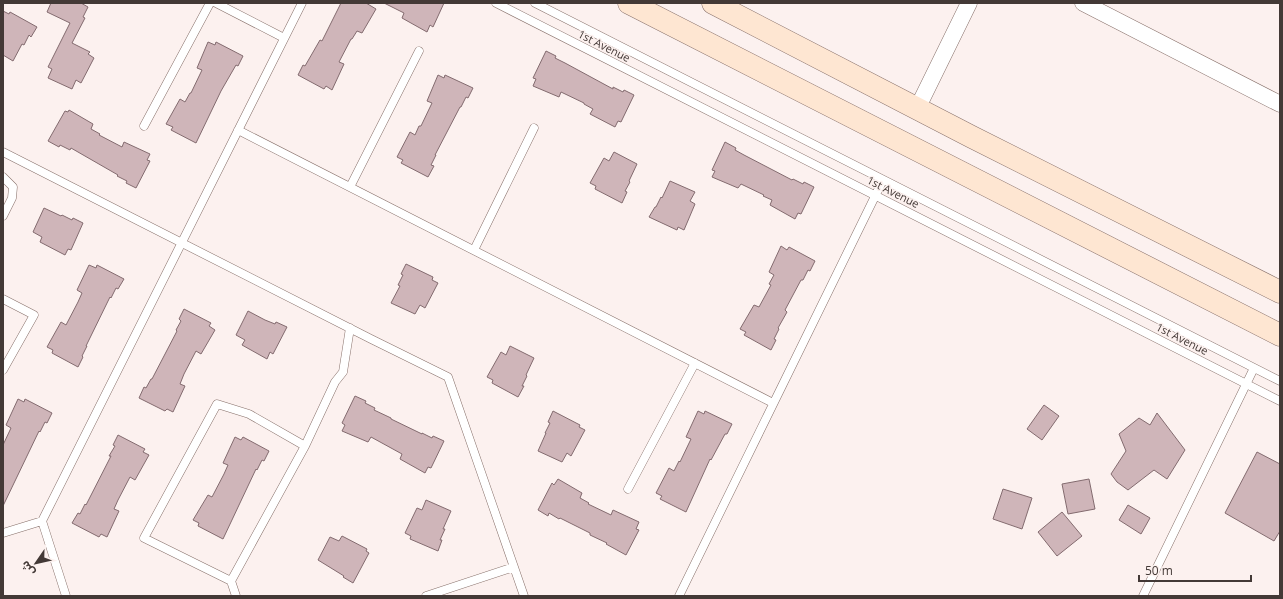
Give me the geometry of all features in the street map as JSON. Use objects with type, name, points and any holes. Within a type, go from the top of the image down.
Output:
[{"type":"main road","points":[[629,3],[1280,335]]},
{"type":"main road","points":[[713,3],[916,109],[1280,292]]},
{"type":"street","points":[[916,109],[969,3]]},
{"type":"street","points":[[1082,3],[1280,104]]},
{"type":"lane","points":[[144,126],[210,3]]},
{"type":"lane","points":[[216,3],[284,38]]},
{"type":"lane","points":[[66,596],[42,521],[302,3]]},
{"type":"lane","name":"1st Avenue","points":[[496,3],[1280,401]]},
{"type":"lane","name":"1st Avenue","points":[[535,3],[1280,381]]},
{"type":"lane","points":[[350,187],[420,51]]},
{"type":"lane","points":[[474,250],[534,128]]},
{"type":"lane","points":[[238,130],[773,403]]},
{"type":"lane","points":[[3,152],[448,377],[524,596]]},
{"type":"lane","points":[[3,177],[13,187],[12,198],[3,216]]},
{"type":"lane","points":[[679,596],[883,180]]},
{"type":"lane","points":[[3,299],[34,315],[3,370]]},
{"type":"lane","points":[[231,581],[305,446],[335,382],[343,372],[350,328]]},
{"type":"lane","points":[[628,489],[695,363]]},
{"type":"lane","points":[[1143,596],[1254,368]]},
{"type":"lane","points":[[236,596],[231,581],[144,538],[217,404],[249,414],[305,446]]},
{"type":"lane","points":[[3,533],[42,521]]},
{"type":"lane","points":[[426,596],[514,567]]},
{"type":"building","points":[[51,3],[81,3],[88,7],[83,17],[85,18],[72,43],[90,52],[88,54],[94,58],[81,83],[76,80],[72,89],[48,78],[52,69],[48,67],[70,23],[47,12]]},
{"type":"building","points":[[341,3],[366,3],[376,9],[362,33],[357,31],[351,39],[339,62],[344,64],[332,90],[326,86],[324,89],[298,75],[320,40],[322,41]]},
{"type":"building","points":[[384,3],[444,3],[433,27],[430,25],[427,32],[402,18],[404,13]]},
{"type":"building","points":[[3,11],[9,14],[10,12],[37,27],[31,37],[29,35],[24,45],[22,44],[13,61],[3,55]]},
{"type":"building","points":[[208,42],[215,45],[216,42],[243,56],[221,91],[196,143],[171,130],[173,127],[166,124],[180,99],[185,102],[191,93],[202,70],[197,68]]},
{"type":"building","points":[[546,51],[556,56],[555,58],[613,89],[613,87],[623,92],[624,90],[634,95],[621,122],[618,121],[615,127],[590,114],[593,109],[584,103],[561,92],[559,97],[533,86],[536,79],[533,78]]},
{"type":"building","points":[[438,75],[444,78],[445,75],[473,88],[468,98],[466,97],[460,107],[435,155],[431,165],[434,166],[428,177],[401,163],[403,160],[397,157],[410,132],[415,135],[419,126],[421,126],[432,103],[427,101]]},
{"type":"building","points":[[69,110],[93,124],[91,129],[100,134],[99,135],[122,147],[124,142],[150,154],[147,160],[150,161],[136,188],[126,183],[127,181],[117,176],[118,175],[71,148],[70,150],[60,145],[59,147],[48,141],[65,111],[68,112]]},
{"type":"building","points":[[725,142],[736,148],[735,150],[792,180],[793,179],[803,184],[804,182],[814,187],[801,214],[798,213],[795,219],[770,205],[772,200],[763,196],[764,195],[741,184],[738,188],[712,177],[715,171],[712,170]]},
{"type":"building","points":[[614,152],[637,164],[625,191],[627,192],[622,203],[595,189],[596,186],[590,183],[604,158],[609,161]]},
{"type":"building","points":[[670,181],[695,192],[690,201],[695,204],[684,230],[678,227],[677,230],[649,217],[661,197],[662,198]]},
{"type":"building","points":[[44,208],[61,216],[62,215],[72,220],[73,218],[83,223],[71,250],[68,249],[65,255],[40,242],[42,237],[33,232]]},
{"type":"building","points":[[781,246],[787,250],[789,247],[815,261],[810,271],[808,270],[803,280],[801,280],[785,310],[787,312],[778,328],[779,329],[774,339],[776,340],[771,350],[744,335],[746,332],[740,329],[754,305],[759,307],[771,285],[769,284],[774,275],[769,272]]},
{"type":"building","points":[[406,264],[433,277],[432,280],[438,283],[425,308],[420,305],[415,314],[391,303],[400,286],[398,285],[403,275],[401,274]]},
{"type":"building","points":[[89,265],[96,268],[97,265],[124,279],[118,289],[116,288],[111,298],[110,297],[86,346],[78,367],[52,353],[53,350],[47,347],[61,322],[66,325],[78,302],[82,293],[77,290]]},
{"type":"building","points":[[184,309],[211,323],[209,326],[215,330],[201,354],[196,351],[184,374],[180,384],[185,386],[173,412],[167,409],[165,411],[139,398],[144,387],[146,388],[152,379],[177,331],[176,330],[181,321],[179,319]]},
{"type":"building","points":[[248,311],[265,320],[275,324],[276,322],[287,327],[273,354],[270,352],[267,359],[242,345],[245,340],[236,335]]},
{"type":"building","points":[[510,346],[534,358],[522,386],[524,386],[518,397],[492,383],[493,380],[487,377],[501,352],[506,355]]},
{"type":"building","points":[[355,396],[366,401],[365,403],[375,408],[374,410],[391,419],[422,434],[432,438],[433,436],[444,441],[431,468],[428,467],[425,473],[400,459],[402,454],[371,437],[368,442],[342,431],[345,425],[342,423]]},
{"type":"building","points":[[18,399],[24,402],[25,399],[52,413],[47,423],[45,422],[40,432],[39,431],[3,506],[3,445],[11,428],[6,425]]},
{"type":"building","points":[[1044,405],[1059,416],[1042,440],[1027,429]]},
{"type":"building","points":[[553,411],[580,425],[579,427],[585,430],[571,456],[567,453],[562,462],[538,451],[550,423],[548,422]]},
{"type":"building","points":[[698,411],[704,414],[705,411],[732,424],[711,460],[710,459],[686,512],[660,499],[662,496],[656,493],[669,468],[674,471],[679,461],[680,462],[691,439],[686,437]]},
{"type":"building","points":[[1157,413],[1185,450],[1167,479],[1154,470],[1128,490],[1117,482],[1111,474],[1126,451],[1119,434],[1139,418],[1150,425]]},
{"type":"building","points":[[118,435],[145,449],[143,452],[149,455],[135,480],[130,477],[118,500],[114,509],[119,511],[107,537],[101,534],[99,537],[72,523],[78,513],[80,514],[85,504],[86,505],[111,456],[109,456],[115,446],[113,445]]},
{"type":"building","points":[[235,437],[241,440],[243,437],[269,451],[264,461],[262,460],[257,470],[256,469],[223,539],[198,526],[199,523],[193,520],[208,495],[212,497],[224,474],[228,465],[223,463]]},
{"type":"building","points":[[1257,452],[1280,464],[1280,531],[1274,541],[1225,513]]},
{"type":"building","points":[[558,479],[582,493],[580,498],[589,503],[588,504],[611,515],[613,510],[639,522],[636,529],[639,530],[626,555],[606,544],[607,543],[590,535],[590,533],[549,513],[548,516],[538,510],[552,483],[554,485]]},
{"type":"building","points":[[1089,479],[1095,509],[1068,514],[1062,484]]},
{"type":"building","points":[[1003,489],[1032,498],[1022,529],[993,519]]},
{"type":"building","points":[[426,500],[451,511],[443,529],[445,529],[440,540],[442,540],[438,551],[410,539],[411,536],[405,533],[417,508],[422,510]]},
{"type":"building","points":[[1128,505],[1150,518],[1141,534],[1119,520]]},
{"type":"building","points":[[1062,512],[1082,536],[1057,556],[1038,532]]},
{"type":"building","points":[[342,536],[367,549],[366,551],[369,553],[353,583],[318,560],[330,537],[339,541]]}]
